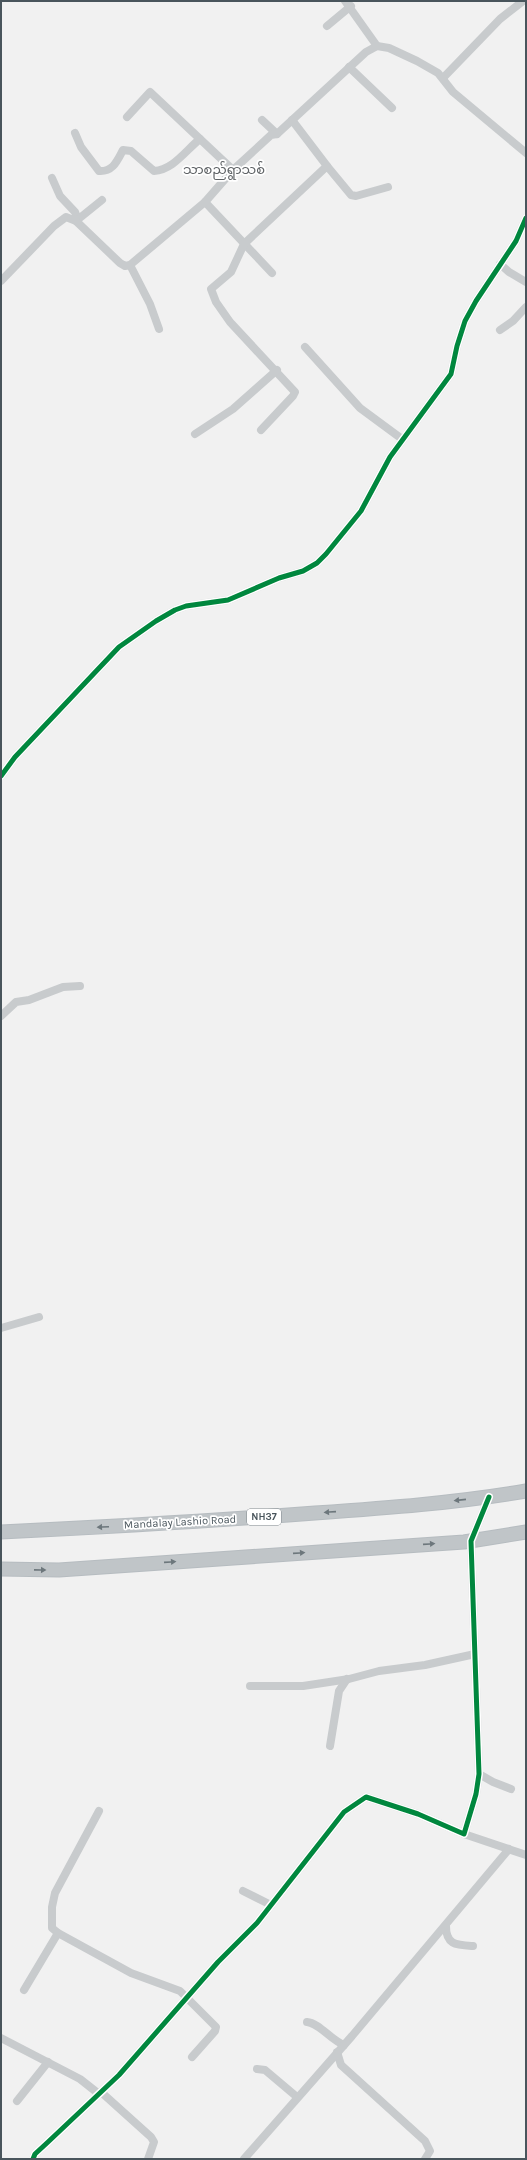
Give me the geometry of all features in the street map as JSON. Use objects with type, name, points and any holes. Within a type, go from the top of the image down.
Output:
[{"type":"highway","name":"Mandalay Lashio Road","points":[[1,1532],[217,1521],[369,1509],[489,1497],[526,1491]]},
{"type":"highway","points":[[1,1569],[59,1570],[471,1541],[526,1532]]},
{"type":"street","points":[[443,78],[500,19],[523,1]]},
{"type":"street","points":[[327,26],[348,3],[377,46]]},
{"type":"street","points":[[1,281],[54,226],[66,217],[77,220],[120,263],[126,266],[130,265],[205,202],[233,170],[271,135],[277,134],[366,52],[377,46],[389,48],[418,60],[443,78],[454,92],[526,153]]},
{"type":"street","points":[[349,67],[392,108]]},
{"type":"street","points":[[127,117],[150,92],[233,170]]},
{"type":"street","points":[[262,120],[277,134]]},
{"type":"street","points":[[292,120],[351,195],[356,196],[388,187]]},
{"type":"street","points":[[75,133],[81,147],[99,171],[104,171],[114,167],[123,150],[131,151],[154,171],[160,171],[170,166],[200,139]]},
{"type":"street","points":[[261,430],[295,392],[277,370],[230,322],[216,302],[211,289],[231,272],[244,244],[327,166]]},
{"type":"street","points":[[52,178],[60,196],[75,212],[77,220]]},
{"type":"street","points":[[77,220],[102,200]]},
{"type":"street","points":[[205,202],[272,273]]},
{"type":"street","points":[[1,776],[15,757],[115,652],[156,621],[175,610],[186,606],[228,600],[279,578],[303,571],[317,563],[326,554],[361,511],[390,457],[451,374],[457,346],[465,321],[476,301],[516,241],[526,218]]},
{"type":"street","points":[[500,264],[516,278],[526,282]]},
{"type":"street","points":[[130,265],[150,304],[159,329]]},
{"type":"street","points":[[500,330],[513,321],[526,307]]},
{"type":"street","points":[[305,347],[360,408],[402,439]]},
{"type":"street","points":[[195,434],[233,409],[277,370]]},
{"type":"street","points":[[1,1016],[16,1002],[34,998],[63,987],[80,986]]},
{"type":"street","points":[[1,1328],[39,1316]]},
{"type":"street","points":[[464,1834],[476,1794],[479,1774],[471,1541],[489,1497]]},
{"type":"street","points":[[250,1686],[303,1686],[347,1679],[379,1671],[425,1665],[475,1654]]},
{"type":"street","points":[[330,1746],[339,1691],[347,1679]]},
{"type":"street","points":[[479,1774],[492,1782],[511,1789]]},
{"type":"street","points":[[33,2159],[35,2154],[119,2075],[218,1962],[257,1923],[344,1812],[366,1797],[418,1814],[464,1834],[526,1855]]},
{"type":"street","points":[[99,1811],[55,1893],[52,1907],[52,1928],[58,1933],[131,1973],[180,1990],[216,2027],[215,2031],[192,2057]]},
{"type":"street","points":[[244,2159],[446,1926],[509,1849]]},
{"type":"street","points":[[243,1891],[271,1905]]},
{"type":"street","points":[[446,1926],[446,1934],[450,1942],[457,1945],[472,1946]]},
{"type":"street","points":[[24,1990],[58,1933]]},
{"type":"street","points":[[307,2022],[312,2023],[329,2038],[344,2045]]},
{"type":"street","points":[[1,2038],[80,2079],[100,2093],[152,2137],[154,2142],[148,2159]]},
{"type":"street","points":[[337,2052],[341,2065],[425,2141],[430,2150],[425,2159]]},
{"type":"street","points":[[17,2101],[48,2062]]},
{"type":"street","points":[[257,2069],[265,2070],[297,2098]]},
{"type":"cycle path","points":[[1,776],[15,757],[119,647],[156,621],[175,610],[186,606],[228,600],[279,578],[303,571],[317,563],[326,554],[361,511],[390,457],[451,374],[457,346],[465,321],[476,301],[516,241],[526,218]]},
{"type":"cycle path","points":[[33,2159],[35,2154],[119,2075],[218,1962],[257,1923],[344,1812],[366,1797],[418,1814],[464,1834],[476,1794],[479,1774],[471,1541],[489,1497]]},
{"type":"district","name":"သာစည်ရွာသစ်","points":[[224,169]]}]
